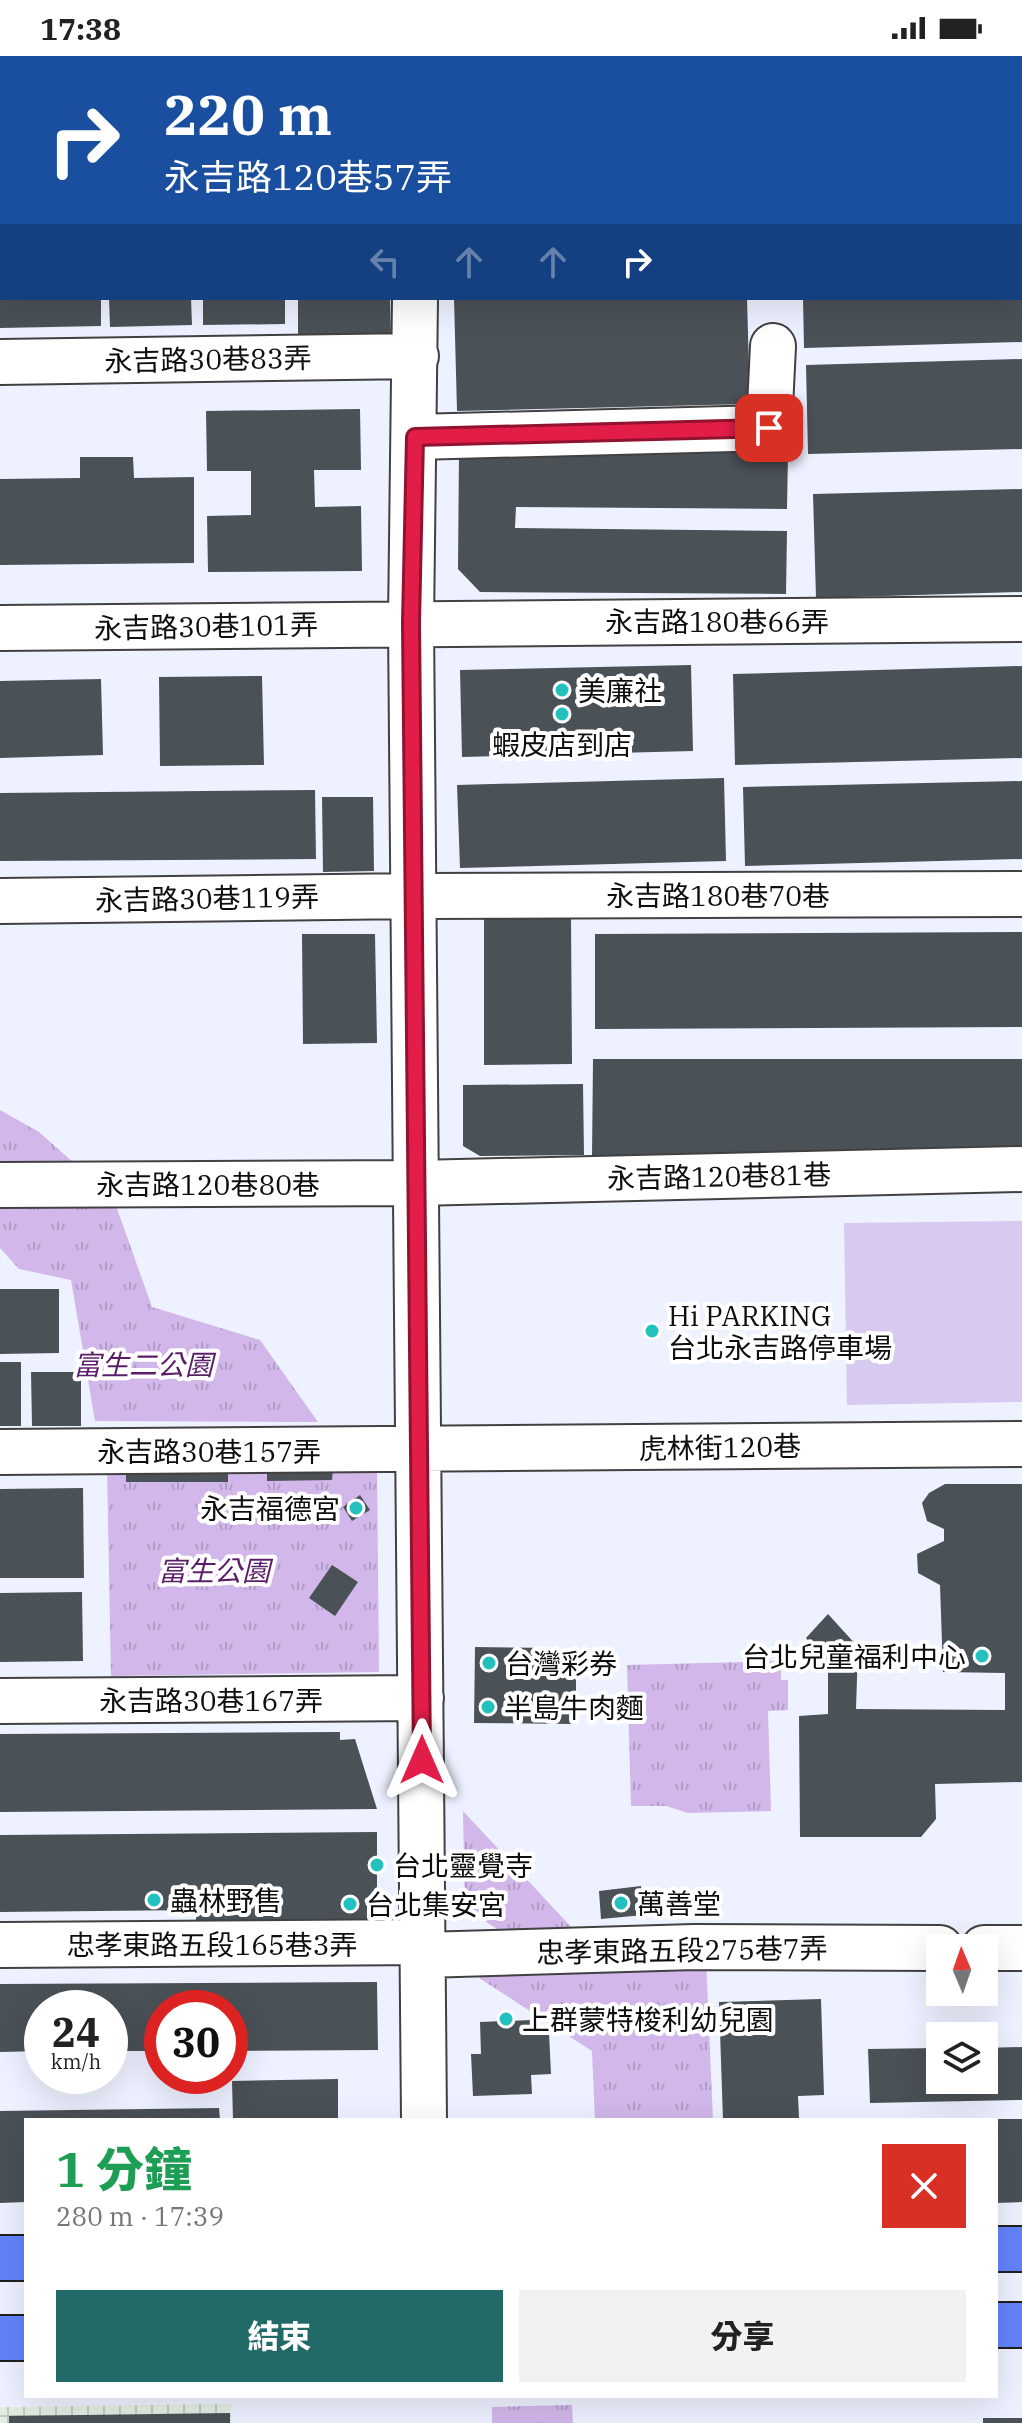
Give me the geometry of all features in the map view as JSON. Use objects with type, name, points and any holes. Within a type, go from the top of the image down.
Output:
[{"type":"main road","points":[[998,2249],[1022,2249]]},
{"type":"main road","points":[[0,2258],[24,2258]]},
{"type":"main road","points":[[998,2325],[1022,2325]]},
{"type":"main road","points":[[0,2338],[24,2338]]},
{"type":"street","points":[[415,300],[411,623],[424,2118]]},
{"type":"street","points":[[415,437],[769,428],[773,346]]},
{"type":"street","name":"永吉路30巷83弄","points":[[0,362],[416,356]]},
{"type":"street","name":"永吉路180巷66弄","points":[[411,623],[1022,619]]},
{"type":"street","name":"永吉路30巷101弄","points":[[0,628],[411,623]]},
{"type":"street","name":"永吉路180巷70巷","points":[[414,896],[1022,894]]},
{"type":"street","name":"永吉路30巷119弄","points":[[0,901],[414,896]]},
{"type":"street","name":"永吉路120巷81巷","points":[[417,1183],[1022,1169]]},
{"type":"street","name":"永吉路120巷80巷","points":[[0,1185],[417,1183]]},
{"type":"street","name":"虎林街120巷","points":[[419,1449],[1022,1444]]},
{"type":"street","name":"永吉路30巷157弄","points":[[0,1452],[419,1449]]},
{"type":"street","name":"永吉路30巷167弄","points":[[0,1701],[421,1698]]},
{"type":"street","name":"忠孝東路五段165巷3弄","points":[[0,1945],[423,1949]]},
{"type":"street","name":"忠孝東路五段275巷7弄","points":[[423,1949],[926,1948]]},
{"type":"street","points":[[998,1948],[1022,1948]]},
{"type":"shaded area","points":[[1022,1221],[1022,1402],[847,1405],[844,1223]]},
{"type":"shaded area","points":[[231,2404],[231,2423],[0,2423],[0,2407]]},
{"type":"green space","points":[[0,1110],[39,1132],[75,1164],[0,1166]]},
{"type":"green space","name":"富生二公園","points":[[115,1203],[152,1307],[260,1340],[318,1422],[95,1421],[71,1280],[19,1269],[0,1248],[0,1207]]},
{"type":"green space","name":"富生公園","points":[[107,1466],[377,1466],[379,1672],[111,1676]]},
{"type":"green space","points":[[781,1661],[781,1680],[788,1680],[788,1710],[768,1711],[771,1811],[688,1813],[666,1806],[631,1806],[627,1665]]},
{"type":"green space","points":[[463,1811],[574,1930],[500,1931],[465,1908]]},
{"type":"green space","points":[[706,1960],[713,2118],[595,2118],[592,2051],[479,1978],[490,1967]]},
{"type":"green space","points":[[572,2405],[573,2423],[492,2423],[492,2407]]},
{"type":"building","points":[[0,300],[101,300],[101,326],[0,328]]},
{"type":"building","points":[[109,300],[191,300],[192,325],[110,327]]},
{"type":"building","points":[[203,300],[285,300],[285,324],[203,325]]},
{"type":"building","points":[[298,300],[390,300],[391,336],[298,338]]},
{"type":"building","points":[[454,300],[747,300],[750,404],[457,411]]},
{"type":"building","points":[[803,300],[1022,300],[1022,342],[804,348]]},
{"type":"building","points":[[1022,359],[1022,449],[808,454],[806,365]]},
{"type":"building","points":[[360,409],[361,470],[314,470],[315,507],[361,506],[362,571],[208,572],[207,516],[251,515],[251,471],[207,471],[206,411]]},
{"type":"building","points":[[459,450],[788,453],[787,509],[516,507],[515,528],[787,531],[786,594],[480,592],[458,569]]},
{"type":"building","points":[[80,457],[133,457],[134,478],[194,477],[194,563],[0,565],[0,479],[80,478]]},
{"type":"building","points":[[1022,489],[1022,592],[816,598],[813,494]]},
{"type":"building","points":[[691,665],[693,751],[462,757],[460,670]]},
{"type":"building","points":[[1022,666],[1022,758],[735,765],[733,674]]},
{"type":"building","points":[[262,676],[264,765],[160,766],[159,677]]},
{"type":"building","points":[[101,679],[103,755],[0,758],[0,681]]},
{"type":"building","points":[[724,778],[726,861],[460,868],[457,785]]},
{"type":"building","points":[[1022,781],[1022,859],[745,866],[743,787]]},
{"type":"building","points":[[315,790],[316,859],[0,861],[0,793]]},
{"type":"building","points":[[322,797],[373,797],[374,871],[323,872]]},
{"type":"building","points":[[484,917],[571,917],[572,1064],[484,1065]]},
{"type":"building","points":[[1022,932],[1022,1027],[595,1029],[595,934]]},
{"type":"building","points":[[302,934],[375,934],[377,1043],[303,1044]]},
{"type":"building","points":[[593,1059],[1022,1059],[1022,1156],[592,1156]]},
{"type":"building","points":[[583,1084],[584,1155],[480,1156],[463,1146],[463,1085]]},
{"type":"building","points":[[0,1289],[59,1289],[59,1353],[0,1354]]},
{"type":"building","points":[[0,1362],[21,1362],[21,1426],[0,1426]]},
{"type":"building","points":[[31,1372],[81,1372],[81,1426],[32,1426]]},
{"type":"building","points":[[267,1469],[333,1469],[332,1480],[267,1481]]},
{"type":"building","points":[[126,1470],[228,1470],[228,1482],[126,1482]]},
{"type":"building","name":"台北兒童福利中心","points":[[945,1484],[1022,1484],[1022,1782],[935,1784],[936,1819],[921,1837],[800,1837],[799,1716],[828,1714],[828,1665],[806,1638],[828,1614],[858,1647],[856,1709],[1005,1710],[1005,1673],[943,1672],[940,1585],[918,1573],[917,1554],[944,1541],[944,1529],[927,1521],[922,1503],[929,1493]]},
{"type":"building","points":[[83,1488],[84,1578],[0,1578],[0,1489]]},
{"type":"building","name":"永吉福德宮","points":[[360,1495],[370,1510],[352,1521],[343,1507]]},
{"type":"building","points":[[332,1565],[358,1582],[335,1616],[309,1598]]},
{"type":"building","points":[[82,1592],[83,1661],[0,1662],[0,1593]]},
{"type":"building","points":[[475,1647],[559,1648],[558,1670],[576,1670],[576,1724],[474,1723]]},
{"type":"building","points":[[340,1732],[340,1740],[355,1739],[377,1809],[0,1812],[0,1734]]},
{"type":"building","points":[[377,1832],[377,1929],[196,1930],[196,1910],[0,1912],[0,1835]]},
{"type":"building","name":"萬善堂","points":[[641,1886],[644,1915],[601,1919],[599,1891]]},
{"type":"building","points":[[377,1982],[378,2050],[248,2051],[248,1990],[144,1990],[144,2051],[128,2051],[128,1990],[24,1990],[24,2051],[0,2052],[0,1984]]},
{"type":"building","points":[[821,1999],[824,2095],[798,2096],[799,2118],[723,2118],[719,2002]]},
{"type":"building","points":[[531,2020],[531,2034],[549,2033],[551,2074],[531,2075],[532,2094],[473,2096],[471,2054],[481,2054],[480,2022]]},
{"type":"building","points":[[1022,2047],[1022,2100],[870,2103],[868,2049],[926,2048],[926,2094],[998,2094],[998,2048]]},
{"type":"building","points":[[338,2079],[338,2118],[233,2118],[232,2094],[248,2094],[248,2081]]},
{"type":"building","points":[[219,2108],[220,2118],[24,2118],[24,2202],[0,2203],[0,2111]]},
{"type":"building","points":[[998,2119],[1022,2119],[1022,2202],[998,2203]]},
{"type":"building","points":[[230,2413],[230,2423],[9,2423],[9,2416]]},
{"type":"building","points":[[983,2418],[1022,2418],[1022,2423],[983,2423]]},
{"type":"place","name":"美廉社","points":[[562,690]]},
{"type":"place","name":"蝦皮店到店","points":[[562,714]]},
{"type":"place","name":"Hi PARKING 台北永吉路停車場","points":[[652,1331]]},
{"type":"place","name":"永吉福德宮","points":[[356,1508]]},
{"type":"place","name":"台北兒童福利中心","points":[[982,1656]]},
{"type":"place","name":"台灣彩券","points":[[489,1663]]},
{"type":"place","name":"半島牛肉麵","points":[[488,1707]]},
{"type":"place","name":"台北靈覺寺","points":[[377,1865]]},
{"type":"place","name":"蟲林野售","points":[[154,1900]]},
{"type":"place","name":"萬善堂","points":[[621,1903]]},
{"type":"place","name":"台北集安宮","points":[[350,1904]]},
{"type":"place","name":"上群蒙特梭利幼兒園","points":[[506,2019]]},
{"type":"route","points":[[422,1760],[411,623],[415,437],[769,428]]}]
